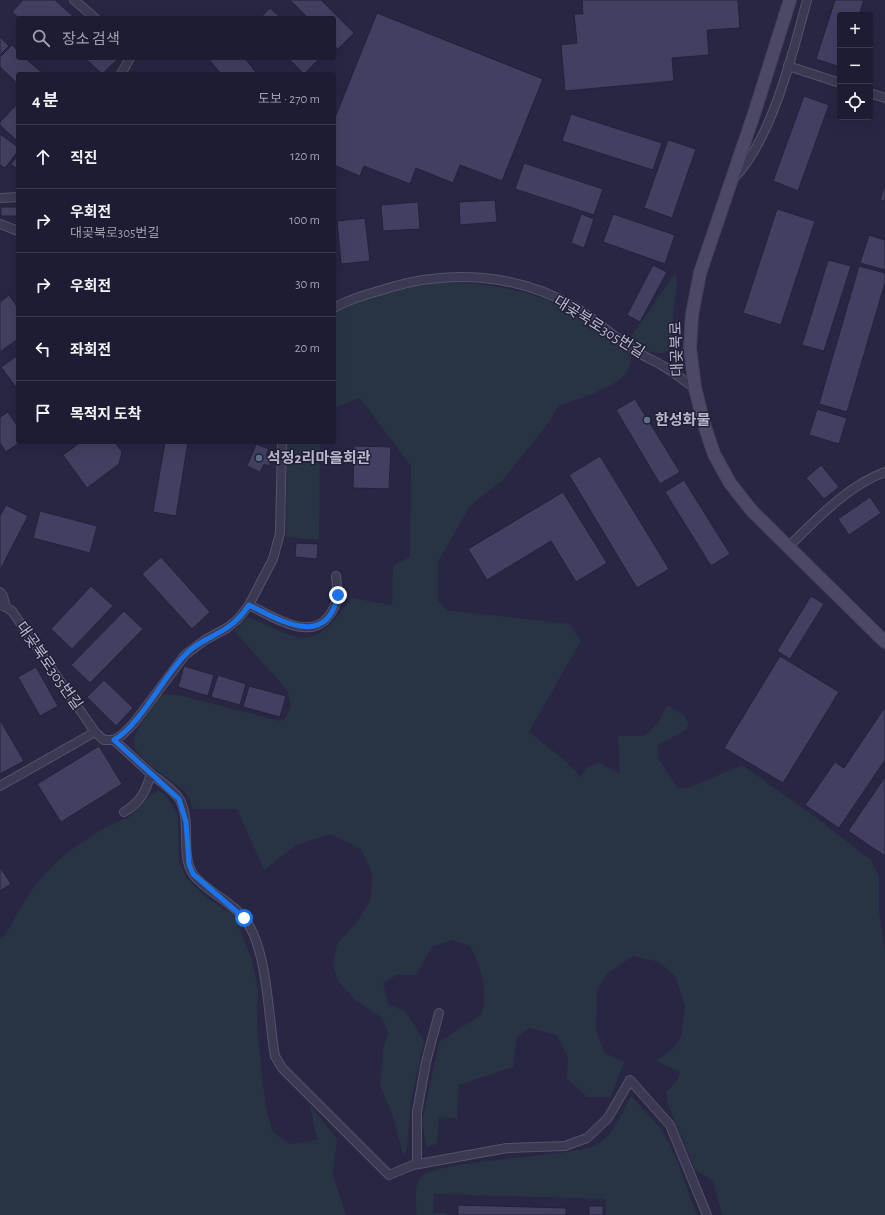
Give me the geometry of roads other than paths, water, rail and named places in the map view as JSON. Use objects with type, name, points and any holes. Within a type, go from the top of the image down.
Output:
[{"type":"street","name":"대곶북로","points":[[790,0],[700,272],[692,315],[690,348],[695,388],[714,454],[730,483],[752,511],[885,642]]},
{"type":"lane","points":[[74,0],[93,16]]},
{"type":"lane","points":[[731,181],[745,166],[755,152],[788,66],[807,0]]},
{"type":"lane","points":[[122,72],[129,60]]},
{"type":"lane","points":[[788,66],[837,82]]},
{"type":"lane","points":[[873,94],[885,98]]},
{"type":"lane","points":[[0,198],[16,197]]},
{"type":"lane","points":[[0,224],[16,230]]},
{"type":"lane","name":"대곶북로305번길","points":[[336,307],[365,295],[420,280],[472,276],[505,281],[535,289],[575,308],[604,326],[633,349],[663,366],[695,388]]},
{"type":"lane","points":[[0,786],[95,732],[104,740],[114,740],[122,735],[134,723],[185,654],[205,640],[227,628],[238,619],[249,605],[273,559],[280,533],[282,444]]},
{"type":"lane","points":[[788,547],[826,510],[855,489],[885,472]]},
{"type":"lane","points":[[249,605],[282,622],[301,627],[314,627],[326,619],[335,608],[338,595],[336,576]]},
{"type":"lane","points":[[0,592],[3,596],[3,606]]},
{"type":"lane","name":"대곶북로305번길","points":[[3,606],[12,611],[95,732]]},
{"type":"lane","points":[[114,740],[179,799],[184,809],[189,864],[193,874],[235,909],[244,918],[251,929],[262,965],[275,1056],[282,1068],[389,1175],[417,1164],[507,1148],[566,1146],[573,1144],[587,1138],[608,1118],[630,1080],[670,1125],[706,1215]]},
{"type":"lane","points":[[124,812],[133,807],[140,800],[145,792],[151,774]]},
{"type":"lane","points":[[417,1164],[417,1112],[426,1062],[439,1013]]},
{"type":"place","name":"한성화물","points":[[647,420]]},
{"type":"place","name":"석정2리마을회관","points":[[259,458]]}]
